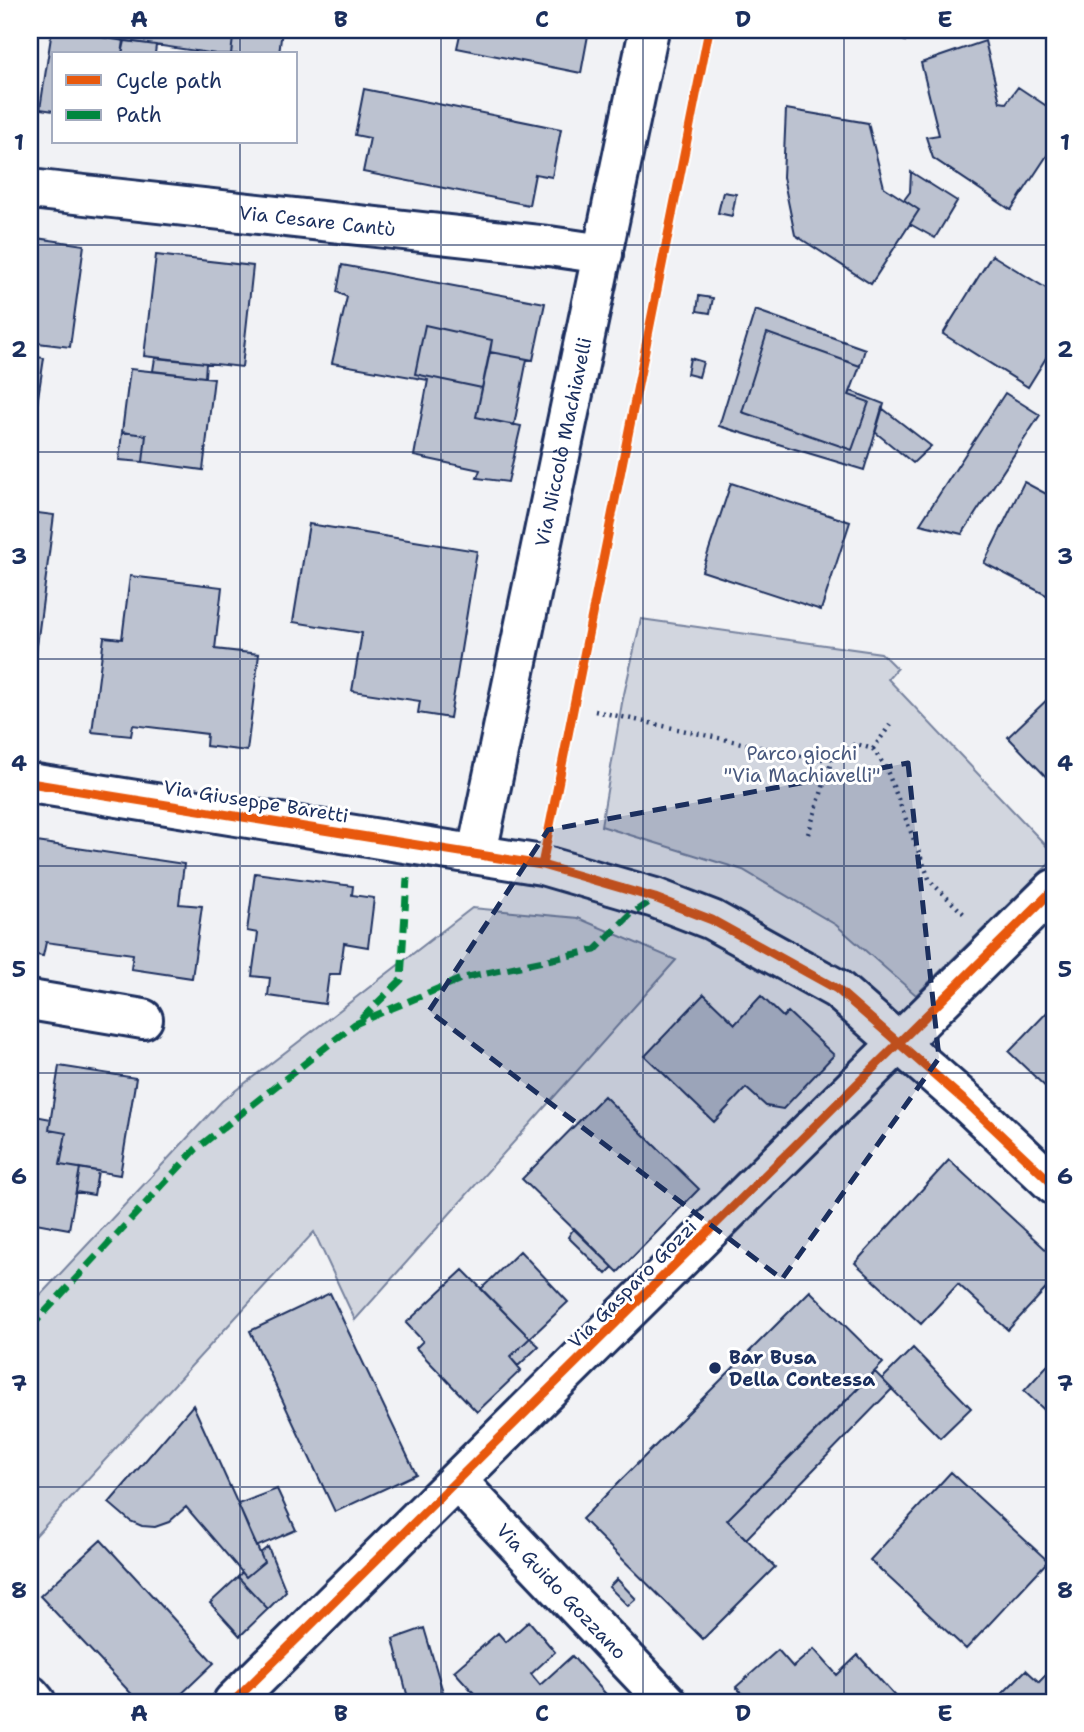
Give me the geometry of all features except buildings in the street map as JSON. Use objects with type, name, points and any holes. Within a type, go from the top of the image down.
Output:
[{"type":"street","name":"Via Niccolò Machiavelli","points":[[477,853],[649,30]]},
{"type":"street","name":"Via Cesare Cantù","points":[[30,189],[603,254]]},
{"type":"street","name":"Via Giuseppe Baretti","points":[[30,783],[542,865],[655,898],[712,919],[837,989],[900,1043],[1054,1185]]},
{"type":"street","name":"Via Gasparo Gozzi","points":[[233,1702],[1054,889]]},
{"type":"street","points":[[30,1000],[142,1019]]},
{"type":"street","name":"Via Guido Gozzano","points":[[457,1480],[667,1702]]},
{"type":"street","points":[[30,1695],[36,1702]]},
{"type":"path","points":[[595,711],[819,760],[856,744],[873,749],[886,768],[930,881],[973,922]]},
{"type":"path","points":[[873,749],[890,725]]},
{"type":"path","points":[[808,834],[833,755]]},
{"type":"highlighted area","points":[[908,763],[939,1058],[782,1279],[429,1011],[548,830]]},
{"type":"green space","name":"Parco giochi \"Via Machiavelli\"","points":[[641,619],[881,653],[897,669],[888,679],[1054,854],[1054,859],[916,995],[836,925],[743,870],[601,826],[622,703]]},
{"type":"green space","points":[[472,908],[578,918],[676,960],[355,1320],[314,1232],[30,1542],[30,1306],[222,1101]]},
{"type":"marked path","points":[[361,1019],[401,980],[407,878]]},
{"type":"marked path","points":[[30,1328],[196,1149],[355,1024],[463,978],[595,950],[630,915],[655,898]]},
{"type":"cycle path","points":[[542,865],[709,30]]},
{"type":"cycle path","points":[[30,783],[542,865],[655,898],[712,920],[837,989],[966,1102],[1054,1185]]},
{"type":"cycle path","points":[[233,1702],[1054,889]]},
{"type":"place","name":"Bar Busa Della Contessa","points":[[715,1368]]}]
